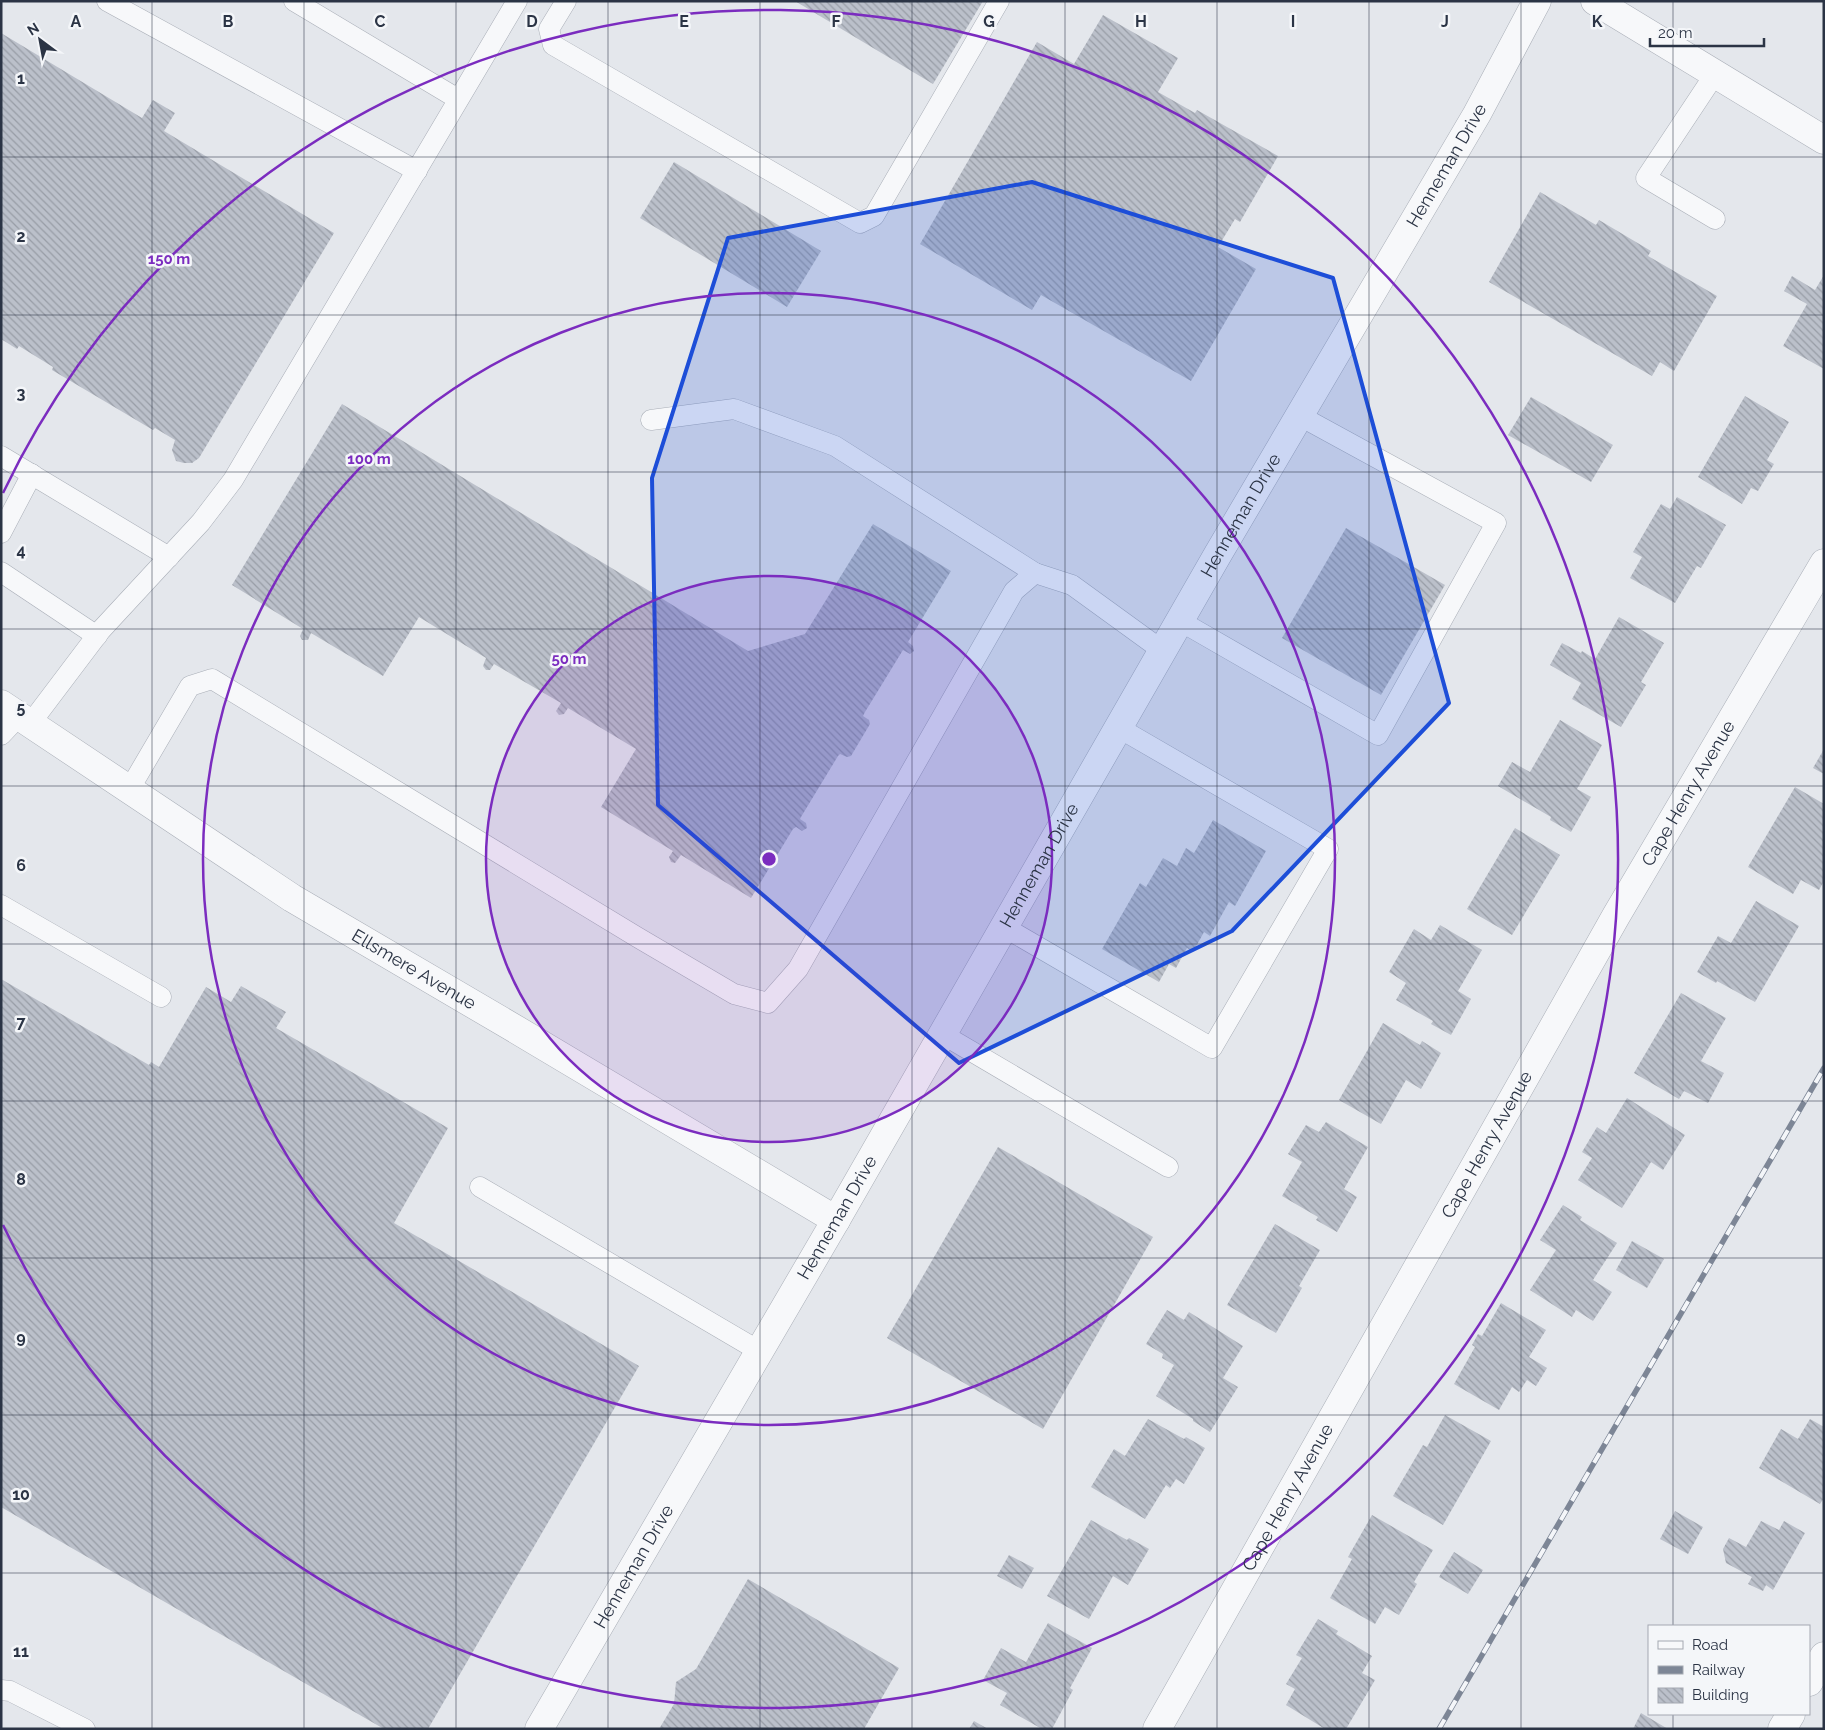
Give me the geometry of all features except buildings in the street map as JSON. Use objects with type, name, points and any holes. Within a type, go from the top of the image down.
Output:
[{"type":"street","name":"Henneman Drive","points":[[539,1729],[836,1220],[1163,650],[1477,114],[1537,1]]},
{"type":"street","points":[[1595,1],[1824,140]]},
{"type":"street","name":"Cape Henry Avenue","points":[[1157,1729],[1616,916],[1824,563]]},
{"type":"street","name":"Ellsmere Avenue","points":[[13,720],[129,790],[292,898],[836,1220]]},
{"type":"street","points":[[1810,1680],[1824,1656]]},
{"type":"street","points":[[1782,1729],[1789,1715]]},
{"type":"lane","points":[[107,1],[417,171]]},
{"type":"lane","points":[[294,1],[458,99]]},
{"type":"lane","points":[[13,720],[97,636],[201,522],[233,480],[516,1]]},
{"type":"lane","points":[[566,1],[549,29],[553,45],[860,223],[874,216],[999,1]]},
{"type":"lane","points":[[1715,74],[1646,178],[1715,219]]},
{"type":"lane","points":[[651,420],[734,409],[835,446],[1035,573],[1072,584],[1163,650]]},
{"type":"lane","points":[[1180,621],[1378,735],[1496,523],[1300,416]]},
{"type":"lane","points":[[1,456],[169,556]]},
{"type":"lane","points":[[1,533],[32,474]]},
{"type":"lane","points":[[1,572],[97,636]]},
{"type":"lane","points":[[129,790],[190,686],[212,679],[620,927],[734,994],[768,1003],[798,969],[1014,591],[1035,573]]},
{"type":"lane","points":[[1004,927],[1212,1048],[1324,858],[1328,850],[1119,728]]},
{"type":"lane","points":[[1,905],[161,997]]},
{"type":"lane","points":[[942,1034],[1168,1167]]},
{"type":"lane","points":[[480,1187],[759,1351]]},
{"type":"lane","points":[[1,1690],[10,1691],[85,1729]]},
{"type":"highlighted area","points":[[1032,182],[1333,278],[1449,703],[1232,931],[959,1063],[658,805],[652,478],[728,238]]},
{"type":"railway","points":[[1439,1729],[1824,1068]]}]
